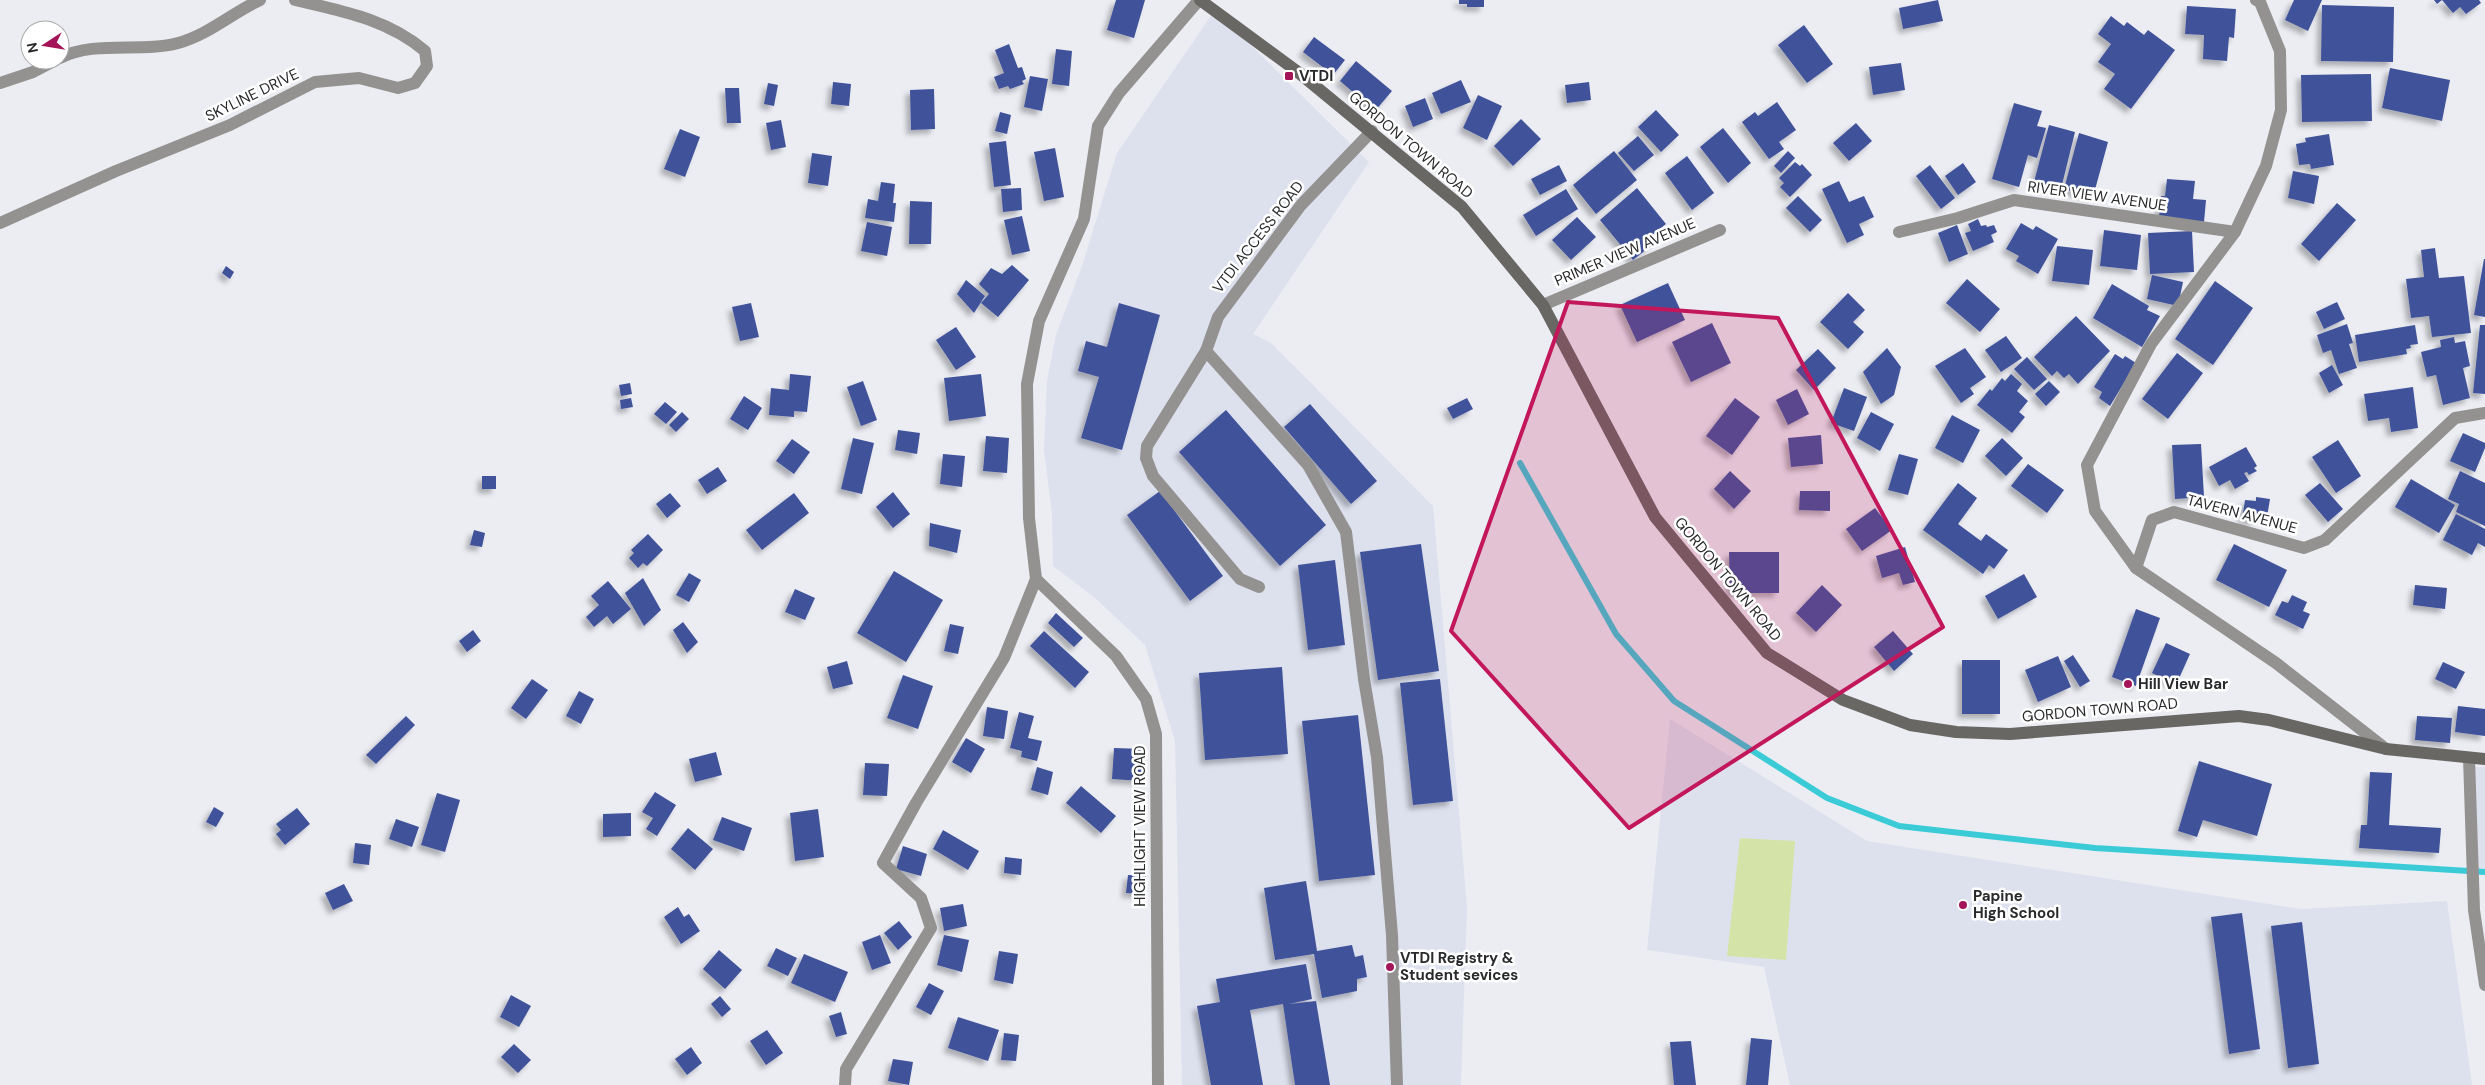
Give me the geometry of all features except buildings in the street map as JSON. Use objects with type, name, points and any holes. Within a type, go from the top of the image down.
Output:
[{"type":"main road","name":"GORDON TOWN ROAD","points":[[1200,0],[1298,72],[1462,207],[1543,305],[1655,517],[1767,653],[1843,700],[1910,725],[1956,732],[2010,734],[2239,716],[2269,720],[2386,749],[2485,759]]},
{"type":"street","points":[[70,54],[177,43],[208,31],[260,0]]},
{"type":"street","name":"SKYLINE DRIVE","points":[[0,223],[116,171],[230,125],[315,82],[359,78],[398,88],[415,83],[427,66],[425,50],[406,34],[361,16],[295,0]]},
{"type":"street","points":[[845,1085],[846,1069],[931,928],[921,898],[882,863],[1004,658],[1036,579],[1029,518],[1027,384],[1040,322],[1084,220],[1098,126],[1119,93],[1200,0]]},
{"type":"street","points":[[2256,0],[2260,2],[2280,51],[2281,110],[2266,166],[2235,232],[2151,344],[2087,465],[2095,511],[2136,568],[2276,663],[2386,749]]},
{"type":"street","points":[[0,83],[37,70]]},
{"type":"street","name":"VTDI ACCESS ROAD","points":[[1260,587],[1240,579],[1153,476],[1148,467],[1147,446],[1206,350],[1218,316],[1301,205],[1372,132]]},
{"type":"street","name":"RIVER VIEW AVENUE","points":[[1899,232],[1958,218],[2014,200],[2235,232]]},
{"type":"street","name":"PRIMER VIEW AVENUE","points":[[1543,305],[1720,230]]},
{"type":"street","points":[[1206,350],[1308,465],[1346,532],[1364,679],[1377,758],[1392,935],[1397,1085]]},
{"type":"street","name":"TAVERN AVENUE","points":[[2136,568],[2152,520],[2174,512],[2304,548],[2325,540],[2455,418],[2485,413]]},
{"type":"street","name":"HIGHLIGHT VIEW ROAD","points":[[1036,579],[1116,656],[1146,699],[1156,734],[1158,1085]]},
{"type":"street","points":[[2469,758],[2474,910],[2481,928],[2485,985]]},
{"type":"highlighted area","points":[[1568,302],[1778,318],[1943,627],[1629,828],[1451,631]]},
{"type":"shaded area","points":[[1215,10],[1369,162],[1253,334],[1271,343],[1433,506],[1467,907],[1461,1085],[1182,1085],[1175,741],[1145,645],[1094,597],[1053,566],[1052,513],[1044,450],[1047,381],[1056,335],[1082,266],[1117,153]]},
{"type":"shaded area","name":"Papine High School","points":[[1670,719],[1867,841],[2301,909],[2447,901],[2472,1085],[1790,1085],[1764,967],[1647,950]]},
{"type":"shaded area","points":[[2475,767],[2485,767],[2485,873],[2473,873]]},
{"type":"green space","points":[[1740,838],[1795,841],[1786,960],[1727,956]]},
{"type":"waterway","points":[[1520,463],[1616,634],[1674,701],[1827,798],[1899,826],[2095,848],[2485,872]]},
{"type":"place","name":"VTDI","points":[[1289,76]]},
{"type":"place","name":"Hill View Bar","points":[[2128,684]]},
{"type":"place","name":"Papine High School","points":[[1963,905]]},
{"type":"place","name":"VTDI Registry & Student sevices","points":[[1390,967]]}]
